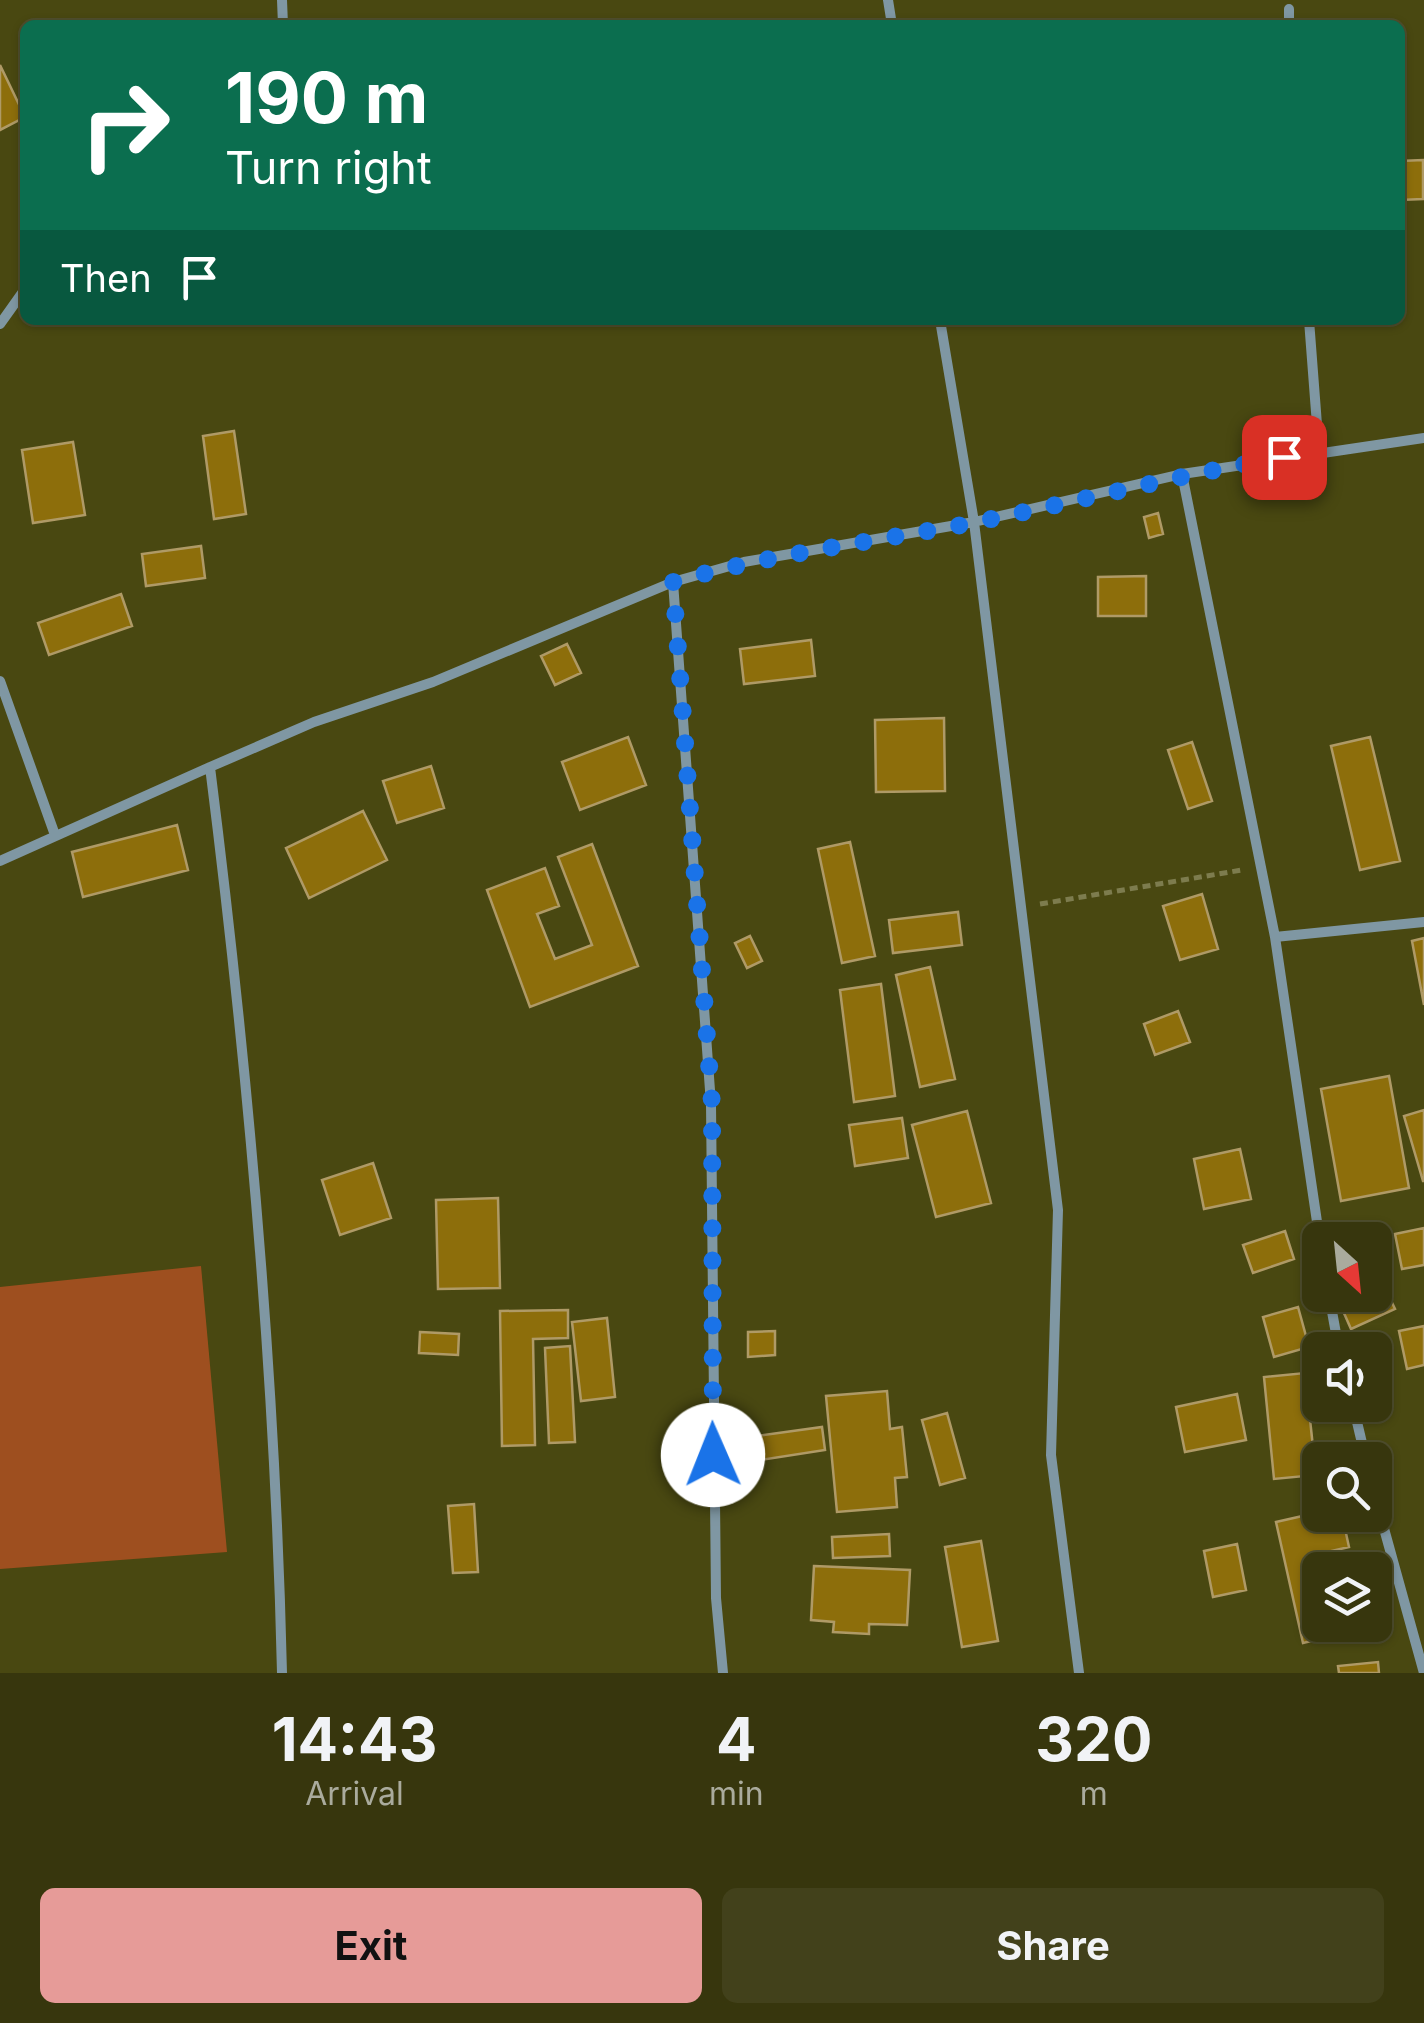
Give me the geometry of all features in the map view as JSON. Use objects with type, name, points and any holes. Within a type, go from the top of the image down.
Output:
[{"type":"street","points":[[1289,20],[1290,9]]},
{"type":"street","points":[[0,324],[20,296]]},
{"type":"street","points":[[941,325],[974,522],[1018,908],[1058,1210],[1051,1455],[1079,1673]]},
{"type":"street","points":[[1309,325],[1318,451]]},
{"type":"street","points":[[0,861],[314,722],[433,682],[673,582],[763,558],[974,522],[1182,474],[1424,438]]},
{"type":"street","points":[[1182,474],[1276,937],[1317,1222]]},
{"type":"street","points":[[673,582],[712,1104],[716,1598],[722,1673]]},
{"type":"street","points":[[0,681],[55,835]]},
{"type":"street","points":[[210,768],[245,1047],[266,1286],[282,1673]]},
{"type":"street","points":[[1276,937],[1424,922]]},
{"type":"street","points":[[1385,1532],[1424,1673]]},
{"type":"path","points":[[1018,908],[1261,867]]},
{"type":"shaded area","points":[[201,1266],[227,1552],[0,1569],[0,1287]]},
{"type":"building","points":[[0,65],[20,107],[20,120],[0,130]]},
{"type":"building","points":[[1423,160],[1423,199],[1405,200],[1405,161]]},
{"type":"building","points":[[234,431],[246,514],[214,519],[203,436]]},
{"type":"building","points":[[73,442],[85,515],[33,523],[22,450]]},
{"type":"building","points":[[1158,513],[1163,534],[1149,538],[1144,517]]},
{"type":"building","points":[[201,546],[205,578],[146,586],[142,554]]},
{"type":"building","points":[[1146,576],[1146,616],[1098,616],[1098,577]]},
{"type":"building","points":[[121,594],[132,626],[49,655],[38,623]]},
{"type":"building","points":[[811,640],[815,676],[744,684],[740,649]]},
{"type":"building","points":[[567,644],[581,673],[555,685],[541,656]]},
{"type":"building","points":[[944,718],[945,791],[876,792],[875,720]]},
{"type":"building","points":[[628,737],[646,785],[580,810],[562,762]]},
{"type":"building","points":[[1370,737],[1400,861],[1360,870],[1331,746]]},
{"type":"building","points":[[1192,742],[1212,801],[1188,809],[1168,750]]},
{"type":"building","points":[[431,766],[444,808],[397,823],[383,781]]},
{"type":"building","points":[[363,811],[387,860],[309,898],[286,848]]},
{"type":"building","points":[[177,825],[188,870],[83,897],[72,852]]},
{"type":"building","points":[[850,842],[875,956],[842,963],[818,849]]},
{"type":"building","points":[[592,844],[638,966],[530,1007],[487,890],[545,868],[559,906],[537,914],[555,959],[592,945],[558,857]]},
{"type":"building","points":[[1202,894],[1218,949],[1180,960],[1163,906]]},
{"type":"building","points":[[958,912],[962,945],[893,953],[889,920]]},
{"type":"building","points":[[750,936],[762,961],[747,968],[735,943]]},
{"type":"building","points":[[1424,938],[1424,1005],[1412,941]]},
{"type":"building","points":[[930,967],[955,1079],[920,1087],[896,975]]},
{"type":"building","points":[[881,984],[895,1096],[854,1102],[840,990]]},
{"type":"building","points":[[1178,1011],[1190,1042],[1155,1055],[1144,1024]]},
{"type":"building","points":[[1389,1076],[1409,1188],[1341,1201],[1321,1089]]},
{"type":"building","points":[[1424,1110],[1424,1181],[1423,1181],[1404,1116]]},
{"type":"building","points":[[967,1111],[991,1203],[936,1217],[912,1125]]},
{"type":"building","points":[[902,1118],[908,1158],[855,1166],[849,1125]]},
{"type":"building","points":[[1240,1149],[1251,1199],[1204,1209],[1194,1159]]},
{"type":"building","points":[[373,1163],[391,1218],[340,1235],[322,1180]]},
{"type":"building","points":[[498,1198],[500,1288],[438,1289],[436,1200]]},
{"type":"building","points":[[1424,1228],[1424,1265],[1402,1269],[1395,1234]]},
{"type":"building","points":[[1285,1231],[1294,1259],[1253,1273],[1243,1245]]},
{"type":"building","points":[[1298,1307],[1305,1332],[1302,1349],[1274,1357],[1263,1317]]},
{"type":"building","points":[[568,1310],[568,1338],[533,1339],[535,1445],[502,1446],[500,1311]]},
{"type":"building","points":[[1344,1312],[1388,1312],[1351,1329]]},
{"type":"building","points":[[607,1318],[615,1397],[581,1401],[572,1322]]},
{"type":"building","points":[[1424,1326],[1424,1365],[1407,1369],[1399,1331]]},
{"type":"building","points":[[775,1331],[775,1355],[748,1357],[748,1332]]},
{"type":"building","points":[[420,1332],[459,1334],[458,1355],[419,1353]]},
{"type":"building","points":[[570,1346],[575,1442],[549,1443],[545,1348]]},
{"type":"building","points":[[1302,1373],[1302,1422],[1310,1422],[1312,1442],[1302,1442],[1302,1476],[1274,1479],[1264,1377]]},
{"type":"building","points":[[887,1391],[890,1429],[902,1427],[907,1477],[895,1478],[897,1507],[837,1512],[826,1396]]},
{"type":"building","points":[[1237,1394],[1246,1440],[1185,1452],[1176,1407]]},
{"type":"building","points":[[947,1413],[965,1478],[940,1485],[922,1420]]},
{"type":"building","points":[[822,1427],[825,1450],[760,1460],[756,1436]]},
{"type":"building","points":[[474,1504],[478,1572],[453,1573],[448,1506]]},
{"type":"building","points":[[1302,1516],[1302,1532],[1346,1532],[1349,1547],[1302,1552],[1302,1639],[1276,1522]]},
{"type":"building","points":[[889,1534],[890,1556],[833,1558],[832,1537]]},
{"type":"building","points":[[981,1541],[998,1641],[962,1647],[945,1547]]},
{"type":"building","points":[[1237,1544],[1246,1590],[1213,1597],[1204,1551]]},
{"type":"building","points":[[814,1566],[910,1570],[907,1625],[869,1624],[869,1634],[833,1632],[834,1622],[811,1620]]},
{"type":"building","points":[[1378,1662],[1379,1673],[1339,1673],[1338,1666]]},
{"type":"route","points":[[713,1455],[712,1104],[673,582],[744,562],[974,522],[1182,474],[1284,457]]}]
